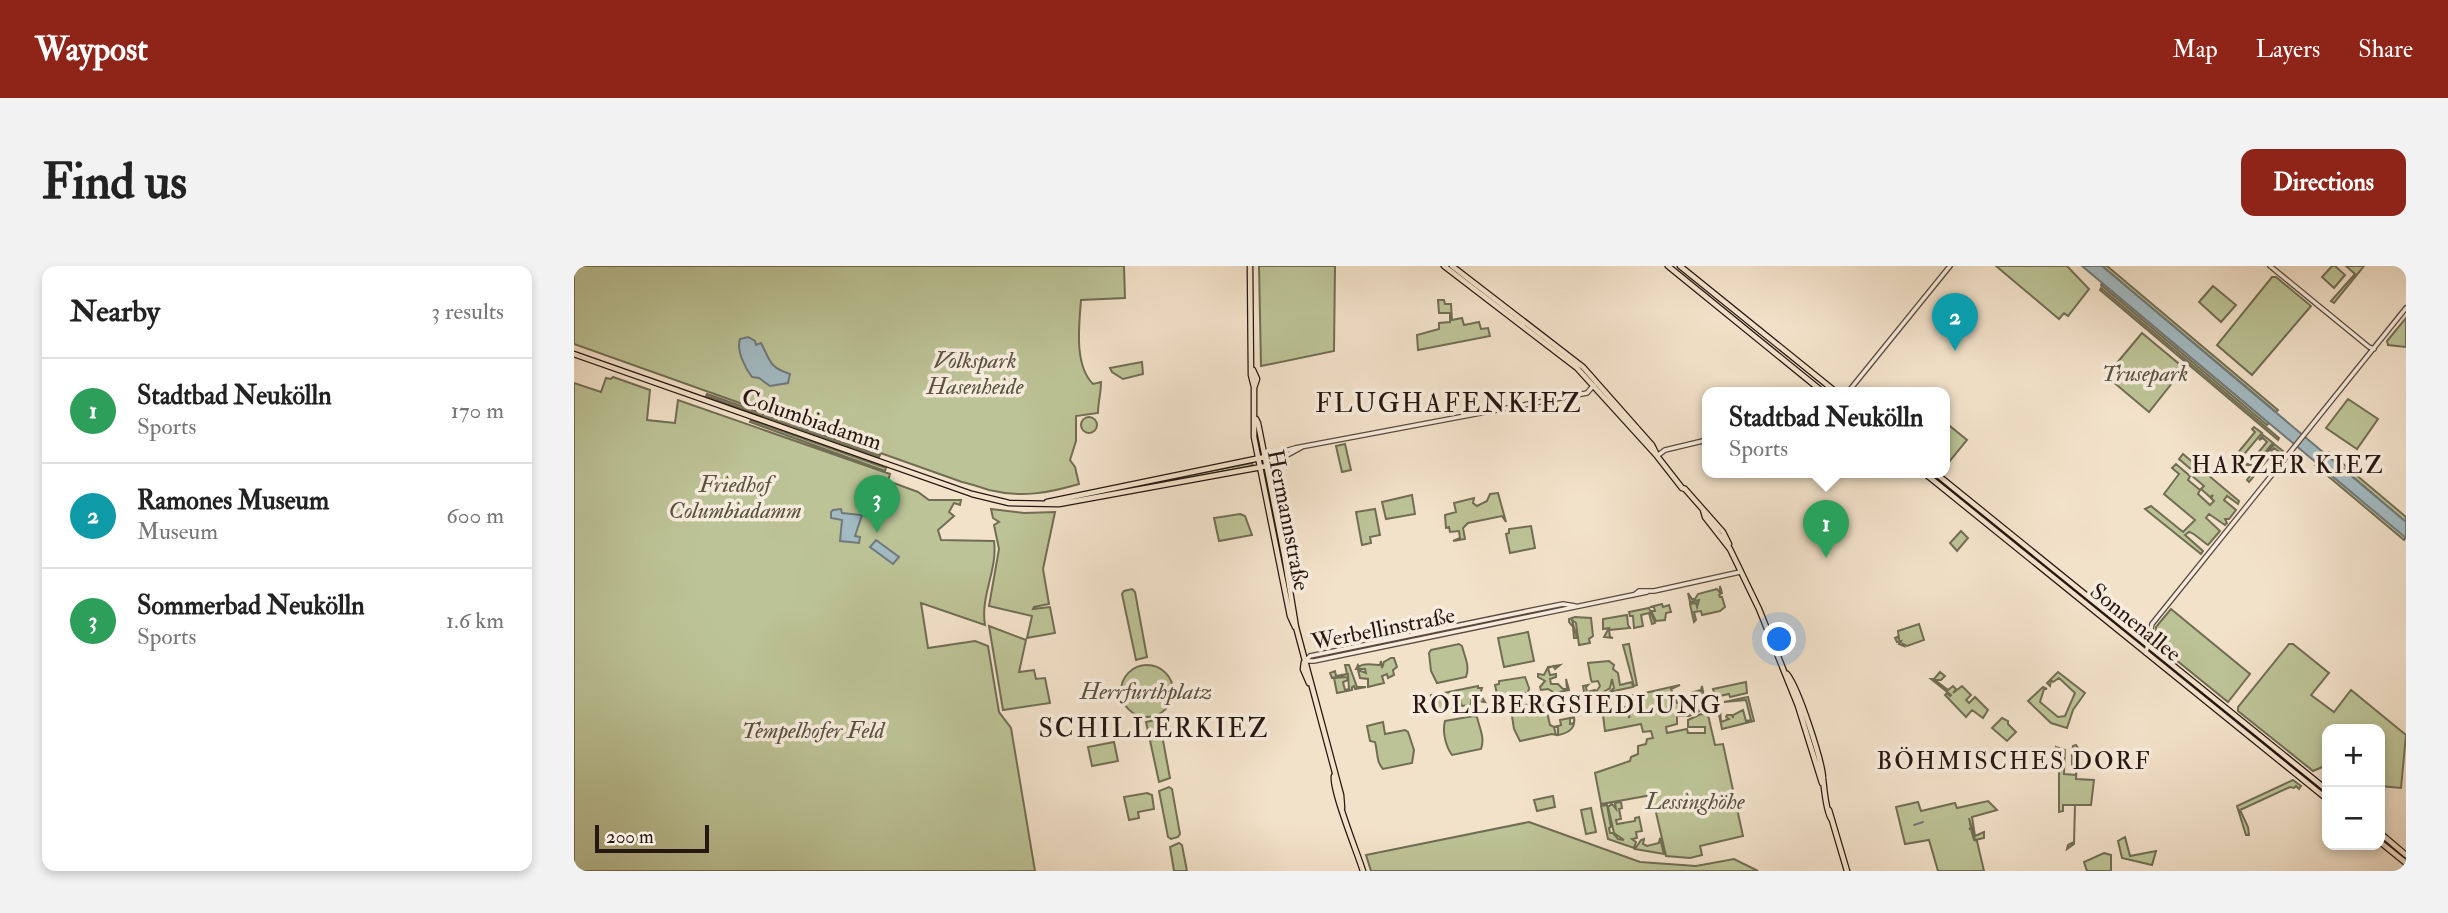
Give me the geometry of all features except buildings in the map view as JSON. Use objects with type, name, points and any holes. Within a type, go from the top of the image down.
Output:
[{"type":"main road","name":"Hermannstraße","points":[[1250,266],[1251,379],[1256,419],[1304,661],[1334,776],[1333,781],[1363,871]]},
{"type":"main road","points":[[1444,266],[1591,376],[1652,445],[1657,456]]},
{"type":"main road","points":[[1452,266],[1572,363],[1725,534],[1755,609],[1786,674],[1822,783],[1828,814],[1847,871]]},
{"type":"main road","points":[[1668,266],[1817,387]]},
{"type":"main road","points":[[1680,266],[1830,387]]},
{"type":"main road","name":"Columbiadamm","points":[[574,354],[972,494],[1009,503],[1059,504],[1267,466]]},
{"type":"main road","points":[[1591,376],[1594,385]]},
{"type":"main road","points":[[1594,385],[1602,387]]},
{"type":"main road","name":"Hermannstraße","points":[[1256,419],[1254,437],[1258,459],[1290,616],[1296,627]]},
{"type":"main road","name":"Columbiadamm","points":[[1041,503],[1265,457]]},
{"type":"main road","name":"Sonnenallee","points":[[1930,478],[2322,795]]},
{"type":"main road","name":"Sonnenallee","points":[[1941,478],[2323,787]]},
{"type":"main road","points":[[1129,484],[1130,492]]},
{"type":"main road","points":[[2385,837],[2406,855]]},
{"type":"main road","points":[[2385,846],[2406,863]]},
{"type":"street","points":[[1852,387],[1950,266]]},
{"type":"street","points":[[2272,266],[2368,347],[2374,349]]},
{"type":"street","points":[[2146,653],[2152,624],[2406,309]]},
{"type":"street","points":[[1265,457],[1301,447],[1587,393],[1594,385]]},
{"type":"street","points":[[1657,456],[1665,450],[1702,441]]},
{"type":"street","points":[[1267,466],[1301,447]]},
{"type":"street","name":"Werbellinstraße","points":[[1304,661],[1741,572]]},
{"type":"green space","name":"Volkspark Hasenheide","points":[[574,266],[1124,266],[1125,298],[1081,300],[1080,356],[1093,384],[1101,382],[1098,413],[1076,416],[1076,441],[1070,460],[1075,467],[1079,484],[1046,492],[1012,494],[962,482],[574,344]]},
{"type":"green space","points":[[1259,266],[1335,266],[1334,351],[1261,366]]},
{"type":"green space","points":[[1996,266],[2067,266],[2089,289],[2068,316],[2064,313],[2059,319]]},
{"type":"green space","points":[[2102,266],[2107,266],[2278,410],[2276,412]]},
{"type":"green space","points":[[2332,266],[2345,275],[2334,288],[2322,277]]},
{"type":"green space","points":[[2346,266],[2364,266],[2334,303],[2331,301],[2355,274]]},
{"type":"green space","points":[[2272,277],[2276,277],[2311,306],[2252,375],[2217,345]]},
{"type":"green space","points":[[2102,283],[2269,423],[2267,425],[2101,285]]},
{"type":"green space","points":[[2213,286],[2236,305],[2221,322],[2199,302]]},
{"type":"green space","points":[[2101,288],[2279,438],[2278,440],[2100,290]]},
{"type":"green space","points":[[1438,300],[1451,304],[1452,320],[1462,318],[1464,325],[1479,322],[1481,329],[1488,328],[1490,336],[1418,350],[1417,335],[1439,329],[1439,323],[1450,322],[1450,313],[1439,313]]},
{"type":"green space","points":[[2406,318],[2406,347],[2388,345],[2387,341]]},
{"type":"green space","name":"Trusepark","points":[[2142,333],[2184,368],[2149,412],[2106,376]]},
{"type":"green space","points":[[1142,362],[1143,374],[1123,379],[1110,368]]},
{"type":"green space","name":"Tempelhofer Feld","points":[[613,377],[650,390],[647,420],[675,423],[678,400],[890,474],[888,481],[918,492],[929,500],[961,500],[960,505],[954,503],[949,512],[954,516],[938,530],[941,540],[994,541],[994,562],[985,604],[985,625],[921,603],[928,648],[975,641],[988,646],[999,712],[1011,728],[1035,871],[574,871],[574,383],[601,392],[606,378]]},
{"type":"green space","points":[[707,394],[880,455],[879,457],[706,396]]},
{"type":"green space","points":[[2348,399],[2378,419],[2357,449],[2326,428]]},
{"type":"green space","points":[[1086,417],[1092,417],[1097,425],[1095,431],[1086,433],[1081,428],[1081,422]]},
{"type":"green space","points":[[751,420],[886,468],[885,471],[750,422]]},
{"type":"green space","points":[[1950,426],[1967,440],[1950,461]]},
{"type":"green space","points":[[2254,427],[2262,433],[2241,458],[2236,455],[2255,432],[2252,429]]},
{"type":"green space","points":[[2263,435],[2273,443],[2254,465],[2248,465],[2267,442],[2263,438],[2259,440]]},
{"type":"green space","points":[[1345,444],[1351,470],[1342,472],[1336,446]]},
{"type":"green space","points":[[2274,444],[2283,451],[2281,453],[2274,448],[2271,451],[2273,453],[2249,482],[2247,480]]},
{"type":"green space","points":[[2329,452],[2406,517],[2406,522],[2326,454]]},
{"type":"green space","points":[[2183,454],[2239,501],[2238,504],[2227,496],[2224,500],[2236,510],[2229,519],[2225,519],[2225,525],[2209,514],[2206,518],[2220,531],[2208,545],[2191,532],[2185,535],[2203,551],[2201,554],[2145,509],[2151,506],[2183,532],[2195,520],[2164,494],[2179,474],[2172,468],[2176,464],[2190,476],[2188,480],[2200,490],[2198,494],[2210,505],[2214,501],[2211,498],[2213,495],[2210,497],[2201,489],[2204,486],[2191,475],[2193,471],[2179,459]]},
{"type":"green space","points":[[1252,463],[1253,466],[1133,488],[1131,486]]},
{"type":"green space","points":[[2316,466],[2320,466],[2406,537],[2404,540]]},
{"type":"green space","points":[[1498,493],[1506,522],[1502,516],[1468,523],[1463,528],[1465,539],[1453,541],[1460,538],[1459,531],[1450,532],[1449,527],[1446,528],[1445,515],[1456,512],[1454,503],[1474,498],[1473,503],[1477,506],[1487,501],[1490,494]]},
{"type":"green space","points":[[1412,495],[1415,514],[1386,519],[1382,502]]},
{"type":"green space","points":[[991,509],[1024,513],[1055,512],[1043,569],[1049,604],[1033,609],[1050,607],[1055,633],[1027,638],[1032,616],[989,606],[999,549],[994,525],[999,522],[993,518]]},
{"type":"green space","points":[[1375,509],[1380,535],[1370,537],[1371,543],[1362,545],[1356,512]]},
{"type":"green space","points":[[1240,514],[1245,516],[1252,535],[1219,541],[1214,518]]},
{"type":"green space","points":[[1531,526],[1535,548],[1510,553],[1506,534],[1509,529]]},
{"type":"green space","points":[[1961,531],[1968,538],[1957,551],[1950,543]]},
{"type":"green space","points":[[1720,586],[1722,593],[1719,595],[1725,607],[1720,611],[1702,615],[1701,611],[1694,612],[1694,622],[1690,604],[1696,603],[1697,607],[1699,600],[1690,602],[1688,593],[1695,599],[1698,594],[1717,589],[1720,593]]},
{"type":"green space","points":[[1132,589],[1135,592],[1147,657],[1136,660],[1122,594]]},
{"type":"green space","points":[[1662,604],[1663,607],[1669,605],[1671,612],[1666,613],[1665,620],[1656,621],[1651,611],[1655,611],[1654,607],[1650,607]]},
{"type":"green space","points":[[1649,608],[1655,623],[1652,624],[1649,613],[1641,615],[1643,626],[1634,628],[1633,616],[1630,616],[1629,612]]},
{"type":"green space","points":[[2171,609],[2250,674],[2228,702],[2154,642],[2156,627]]},
{"type":"green space","points":[[1627,615],[1630,628],[1609,630],[1610,637],[1613,638],[1604,637],[1609,628],[1603,629],[1603,619]]},
{"type":"green space","points":[[1591,618],[1593,636],[1589,639],[1590,643],[1579,645],[1576,623],[1572,620],[1577,638],[1574,638],[1569,619]]},
{"type":"green space","points":[[1919,624],[1924,640],[1907,646],[1899,644],[1901,641],[1897,642],[1895,638],[1899,639],[1898,631]]},
{"type":"green space","points":[[989,626],[1026,640],[1019,672],[1034,670],[1036,679],[1045,678],[1050,703],[1003,710]]},
{"type":"green space","points":[[1528,632],[1534,661],[1504,667],[1498,638]]},
{"type":"green space","points":[[1459,644],[1467,662],[1466,677],[1437,683],[1431,671],[1429,653],[1431,650]]},
{"type":"green space","points":[[1629,644],[1637,685],[1634,686],[1623,645]]},
{"type":"green space","points":[[2289,644],[2293,644],[2329,673],[2311,695],[2334,712],[2351,690],[2406,735],[2401,788],[2385,786],[2385,724],[2322,724],[2322,767],[2313,771],[2238,711],[2238,707]]},
{"type":"green space","points":[[1394,658],[1397,667],[1393,670],[1394,675],[1388,678],[1387,674],[1382,676],[1384,683],[1368,687],[1368,679],[1360,678],[1358,670],[1366,673],[1365,669],[1356,669],[1358,665],[1380,665],[1381,661],[1382,668],[1384,662]]},
{"type":"green space","points":[[1609,661],[1618,673],[1620,685],[1632,682],[1633,687],[1609,692],[1614,688],[1612,679],[1610,688],[1600,694],[1585,697],[1583,686],[1588,685],[1587,692],[1596,692],[1600,686],[1598,681],[1592,682],[1588,663]]},
{"type":"green space","name":"Herrfurthplatz","points":[[1147,665],[1157,667],[1165,673],[1171,681],[1171,701],[1165,709],[1157,715],[1147,717],[1137,715],[1129,709],[1123,701],[1121,691],[1123,681],[1129,673],[1137,667]]},
{"type":"green space","points":[[1345,665],[1349,665],[1357,687],[1366,687],[1355,689],[1354,686],[1352,690],[1337,693],[1334,678],[1347,677],[1348,680],[1343,682],[1345,690],[1349,689],[1348,674],[1332,678],[1330,673],[1335,671],[1336,676],[1347,674]]},
{"type":"green space","points":[[1552,666],[1548,668],[1550,675],[1556,674],[1556,677],[1550,679],[1551,684],[1567,689],[1566,679],[1569,690],[1555,693],[1548,689],[1541,690],[1540,687],[1545,681],[1538,677],[1538,674],[1544,675],[1548,667]]},
{"type":"green space","points":[[1940,672],[1945,676],[1941,680],[1935,680],[1948,690],[1953,686],[1956,689],[1953,693],[1962,686],[1971,695],[1966,700],[1969,703],[1975,697],[1988,710],[1983,718],[1972,710],[1966,717],[1945,695],[1951,695],[1931,679]]},
{"type":"green space","points":[[2058,672],[2085,693],[2073,710],[2067,728],[2051,723],[2028,701],[2043,687],[2047,689],[2044,689],[2040,702],[2058,717],[2065,716],[2075,693],[2059,678],[2053,682],[2051,680],[2050,686],[2047,683]]},
{"type":"green space","points":[[1525,677],[1528,693],[1504,695],[1504,698],[1498,699],[1495,685],[1499,684],[1499,681]]},
{"type":"green space","points":[[1746,682],[1747,693],[1715,697],[1713,689]]},
{"type":"green space","name":"Lessinghöhe","points":[[1680,685],[1671,689],[1677,703],[1700,702],[1701,691],[1690,693],[1701,690],[1702,686],[1706,708],[1689,716],[1677,716],[1677,724],[1666,727],[1667,733],[1687,729],[1688,733],[1705,733],[1705,727],[1688,727],[1688,720],[1701,714],[1708,715],[1715,745],[1723,744],[1743,836],[1700,846],[1702,855],[1690,858],[1666,856],[1652,795],[1601,804],[1595,773],[1630,761],[1631,757],[1638,754],[1638,746],[1653,738],[1651,731],[1643,732],[1641,724],[1605,731],[1603,715],[1618,713],[1618,708],[1635,706],[1636,698],[1627,699],[1627,696],[1636,695],[1638,707],[1629,711],[1629,718],[1630,712],[1639,708],[1640,694]]},
{"type":"green space","points":[[1478,686],[1482,688],[1480,694],[1485,702],[1476,701],[1476,704],[1473,704],[1471,701],[1471,705],[1462,706],[1461,703],[1460,707],[1443,707],[1442,711],[1435,712],[1431,704],[1431,695],[1443,696],[1439,694]]},
{"type":"green space","points":[[1748,697],[1754,721],[1722,729],[1718,710],[1720,709],[1721,722],[1729,719],[1727,715],[1732,715],[1733,718],[1733,715],[1743,710],[1746,721],[1751,720],[1746,700],[1724,702]]},
{"type":"green space","points":[[1542,701],[1556,735],[1520,741],[1514,729],[1511,710]]},
{"type":"green space","points":[[1477,717],[1482,734],[1481,749],[1452,755],[1445,739],[1445,721]]},
{"type":"green space","points":[[1570,718],[1570,724],[1574,723],[1573,727],[1558,735],[1558,727],[1554,727],[1561,725],[1560,720]]},
{"type":"green space","points":[[2002,718],[2008,721],[2016,732],[2007,741],[1992,728]]},
{"type":"green space","points":[[1159,719],[1170,778],[1159,782],[1146,722]]},
{"type":"green space","points":[[2235,719],[2322,789],[2322,793],[2234,721]]},
{"type":"green space","points":[[1383,722],[1385,734],[1405,730],[1408,732],[1414,750],[1412,763],[1383,769],[1378,760],[1375,742],[1370,741],[1367,726]]},
{"type":"green space","points":[[1114,742],[1118,761],[1092,766],[1088,747]]},
{"type":"green space","points":[[2076,745],[2078,748],[2076,779],[2094,780],[2091,805],[2063,805],[2063,811],[2059,812],[2056,747],[2065,750],[2064,774],[2076,775],[2076,767],[2072,769],[2072,763],[2076,763],[2076,759],[2072,761],[2072,756],[2076,756],[2076,752],[2072,754],[2073,746]]},
{"type":"green space","points":[[2293,780],[2301,786],[2299,789],[2296,786],[2290,787],[2240,810],[2248,827],[2249,835],[2246,835],[2237,806]]},
{"type":"green space","points":[[1169,787],[1172,789],[1180,834],[1171,839],[1168,837],[1159,791]]},
{"type":"green space","points":[[1147,793],[1152,795],[1154,809],[1138,812],[1139,818],[1129,820],[1124,797]]},
{"type":"green space","points":[[1553,796],[1555,807],[1537,811],[1534,800]]},
{"type":"green space","points":[[1988,801],[1997,810],[1972,817],[1975,836],[1984,832],[1984,838],[1975,840],[1969,818],[1969,829],[1974,840],[1977,841],[1984,871],[1938,871],[1929,840],[1905,844],[1896,807],[1918,802],[1921,811],[1955,803],[1957,808]]},
{"type":"green space","points":[[1621,802],[1621,819],[1616,820],[1617,824],[1635,821],[1635,818],[1639,817],[1642,831],[1636,832],[1637,838],[1632,839],[1636,842],[1634,848],[1608,839],[1601,806],[1607,805],[1610,833],[1624,840],[1614,833],[1608,807],[1612,804],[1616,809],[1615,803]]},
{"type":"green space","points":[[1591,808],[1596,832],[1586,834],[1581,810]]},
{"type":"green space","points":[[1529,822],[1640,862],[1696,866],[1734,859],[1758,871],[1371,871],[1366,855]]},
{"type":"green space","points":[[2125,837],[2130,856],[2156,851],[2152,865],[2122,858],[2118,841]]},
{"type":"green space","points":[[1660,838],[1664,854],[1635,849],[1641,840],[1644,839],[1643,844],[1647,846],[1659,843]]},
{"type":"green space","points":[[1179,843],[1182,845],[1187,871],[1174,871],[1170,847]]},
{"type":"green space","points":[[2104,853],[2111,855],[2111,871],[2087,871],[2084,862]]},
{"type":"water","points":[[2082,266],[2102,266],[2406,522],[2406,538]]},
{"type":"water","points":[[748,337],[755,341],[756,345],[761,343],[774,366],[790,374],[788,383],[770,386],[759,378],[752,377],[739,348],[740,339]]},
{"type":"water","points":[[841,509],[842,513],[862,515],[855,536],[860,537],[859,543],[840,541],[842,520],[831,518],[831,512]]},
{"type":"water","points":[[876,540],[899,557],[893,564],[870,547]]},
{"type":"waterway","points":[[1914,825],[1923,822]]},
{"type":"place","name":"Ramones Museum","points":[[1955,351]]},
{"type":"place","name":"Sommerbad Neukölln","points":[[877,533]]},
{"type":"place","name":"Stadtbad Neukölln","points":[[1826,558]]},
{"type":"district","name":"FLUGHAFENKIEZ","points":[[1449,403]]},
{"type":"district","name":"HARZER KIEZ","points":[[2288,465]]},
{"type":"district","name":"ROLLBERGSIEDLUNG","points":[[1567,705]]},
{"type":"district","name":"SCHILLERKIEZ","points":[[1154,728]]},
{"type":"district","name":"BÖHMISCHES DORF","points":[[2014,761]]},
{"type":"park label","name":"Friedhof Columbiadamm","points":[[735,497]]}]
